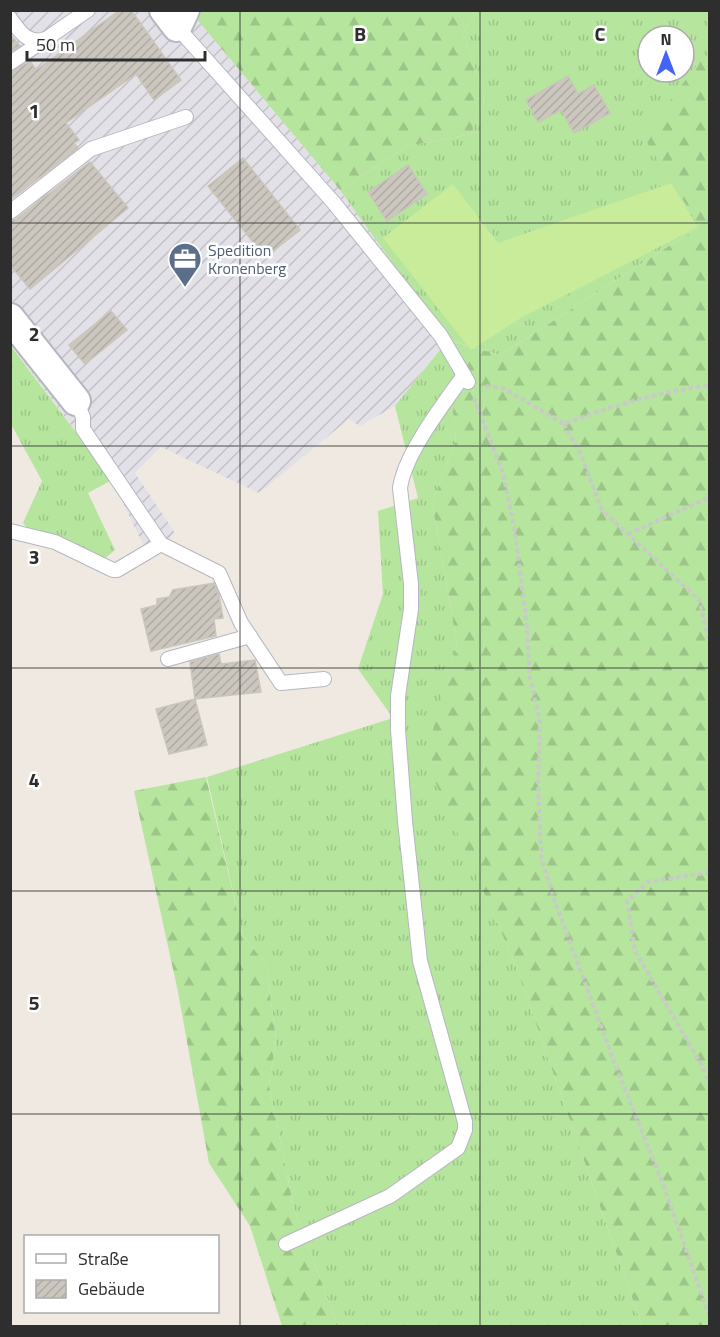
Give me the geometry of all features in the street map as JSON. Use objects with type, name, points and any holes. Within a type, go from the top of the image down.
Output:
[{"type":"street","points":[[10,318],[76,401]]},
{"type":"lane","points":[[10,63],[87,10]]},
{"type":"lane","points":[[175,16],[334,203],[441,336],[466,379],[438,411],[402,477],[400,488],[411,601],[398,696],[398,730],[405,821],[420,961],[465,1122],[465,1130],[458,1148],[390,1196],[286,1244]]},
{"type":"lane","points":[[10,18],[23,37],[34,41],[46,39]]},
{"type":"lane","points":[[10,212],[91,148],[186,117]]},
{"type":"lane","points":[[76,401],[83,417],[83,429],[161,544],[219,573],[241,623],[281,683],[324,680]]},
{"type":"lane","points":[[10,531],[55,542],[113,570],[117,570],[161,544]]},
{"type":"lane","points":[[168,659],[250,636]]},
{"type":"path","points":[[466,379],[505,389],[564,424],[581,455],[602,510],[699,600],[710,646]]},
{"type":"path","points":[[466,379],[503,473],[514,527],[526,616],[530,677],[540,723],[538,782],[541,857],[554,899],[615,1064],[664,1186],[710,1318]]},
{"type":"path","points":[[564,424],[606,408],[646,397],[710,385]]},
{"type":"path","points":[[628,534],[710,497]]},
{"type":"path","points":[[710,872],[648,882],[627,901],[636,951],[702,1066],[710,1085]]},
{"type":"shaded area","points":[[11,10],[198,11],[195,17],[340,190],[448,340],[395,406],[360,426],[349,419],[259,493],[161,447],[135,473],[175,533],[149,557],[112,480],[11,345]]},
{"type":"green space","points":[[198,10],[476,11],[463,34],[485,97],[471,134],[408,146],[340,190],[195,17]]},
{"type":"green space","points":[[476,11],[709,11],[709,63],[700,62],[696,67],[696,24],[636,24],[636,84],[683,84],[644,136],[700,227],[500,355],[449,340],[456,441],[432,503],[457,643],[426,760],[514,961],[642,1326],[338,1326],[294,1209],[269,1085],[276,1039],[266,964],[243,936],[207,777],[393,718],[358,669],[383,594],[378,511],[418,498],[395,406],[448,340],[340,190],[408,146],[471,134],[485,97],[463,34]]},
{"type":"green space","points":[[700,61],[709,63],[709,1326],[642,1326],[514,961],[425,759],[457,643],[432,503],[456,441],[448,340],[500,355],[700,227],[643,136],[683,84],[696,84],[696,66]]},
{"type":"green space","points":[[671,183],[698,227],[521,318],[471,350],[383,238],[453,184],[498,243]]},
{"type":"green space","points":[[10,345],[112,480],[88,493],[115,550],[101,562],[28,529],[23,523],[42,481],[11,424]]},
{"type":"green space","points":[[206,777],[243,936],[266,964],[276,1039],[269,1085],[294,1209],[338,1326],[282,1326],[250,1226],[209,1163],[178,992],[134,791]]},
{"type":"building","points":[[120,10],[131,10],[181,80],[154,100],[136,74],[66,123],[79,140],[74,143],[78,148],[10,200],[10,72],[30,61],[36,70]]},
{"type":"building","points":[[10,34],[20,46],[10,52]]},
{"type":"building","points":[[568,76],[578,94],[594,85],[610,113],[574,133],[561,110],[538,122],[526,100]]},
{"type":"building","points":[[243,158],[300,230],[265,257],[208,186]]},
{"type":"building","points":[[90,162],[128,208],[30,289],[10,265],[10,221],[16,219]]},
{"type":"building","points":[[408,165],[427,194],[387,221],[368,192]]},
{"type":"building","points":[[111,311],[127,330],[85,364],[69,345]]},
{"type":"building","points":[[214,583],[219,595],[223,618],[214,619],[216,636],[151,651],[141,609],[157,605],[157,599],[169,597],[173,590]]},
{"type":"building","points":[[219,654],[221,664],[255,660],[261,692],[195,699],[190,662]]},
{"type":"building","points":[[195,699],[207,745],[169,754],[156,709]]},
{"type":"place","name":"Spedition Kronenberg","points":[[185,288]]}]
